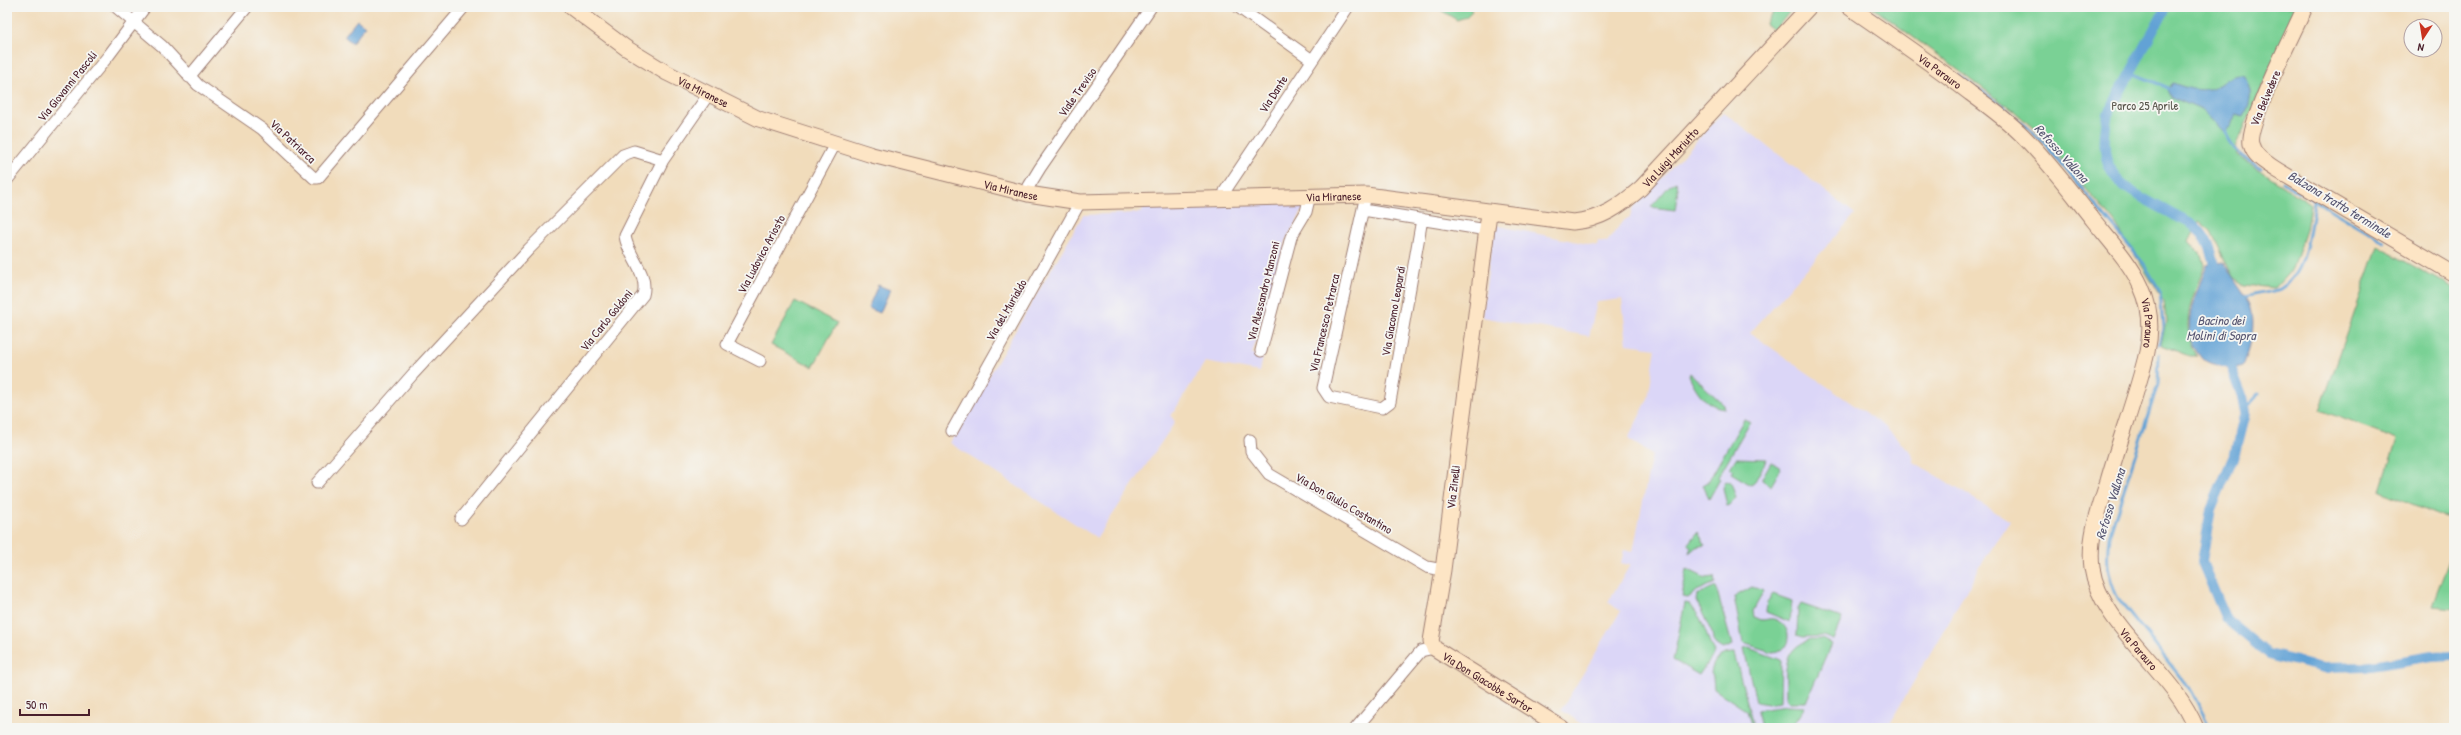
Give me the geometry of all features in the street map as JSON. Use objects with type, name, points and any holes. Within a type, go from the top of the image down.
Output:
[{"type":"main road","name":"Via Miranese","points":[[571,7],[626,48],[708,95],[769,124],[835,144],[1028,194],[1080,202],[1310,195],[1366,195],[1489,213]]},
{"type":"main road","name":"Via Luigi Mariutto","points":[[1489,213],[1573,222],[1598,217],[1612,210],[1641,188],[1809,7]]},
{"type":"main road","name":"Via Parauro","points":[[1850,7],[1933,64],[2021,134],[2049,165],[2133,270],[2145,291],[2150,307],[2147,353],[2097,515],[2092,543],[2092,568],[2102,600],[2179,696],[2196,728]]},
{"type":"main road","name":"Via Belvedere","points":[[2305,7],[2257,114],[2250,137],[2253,149],[2257,155],[2277,170],[2454,274]]},
{"type":"main road","name":"Via Zinelli","points":[[1434,648],[1431,641],[1442,570],[1489,213]]},
{"type":"main road","name":"Via Don Giacobbe Sartor","points":[[1434,648],[1562,728]]},
{"type":"street","name":"Via Patriarca","points":[[116,7],[162,46],[189,77],[214,97],[262,128],[314,178],[318,178],[464,7]]},
{"type":"street","name":"Via Giovanni Pascoli","points":[[7,180],[109,55],[145,7]]},
{"type":"street","points":[[189,77],[247,7]]},
{"type":"street","points":[[1238,7],[1312,60]]},
{"type":"street","name":"Via Dante","points":[[1226,198],[1225,191],[1348,7]]},
{"type":"street","name":"Viale Treviso","points":[[1028,194],[1029,186],[1040,168],[1148,8]]},
{"type":"street","name":"Via Carlo Goldoni","points":[[461,519],[643,295],[644,281],[626,244],[625,236],[663,160],[708,95]]},
{"type":"street","name":"Via Ludovico Ariosto","points":[[760,361],[727,344],[835,144]]},
{"type":"street","points":[[317,483],[413,374],[529,249],[626,153],[634,151],[663,160]]},
{"type":"street","name":"Via Alessandro Manzoni","points":[[1262,351],[1291,237],[1306,212],[1310,195]]},
{"type":"street","name":"Via Francesco Petrarca","points":[[1366,195],[1323,388],[1329,397],[1382,408],[1387,406]]},
{"type":"street","name":"Via del Murialdo","points":[[952,431],[1080,202]]},
{"type":"street","name":"Via Miranese","points":[[1363,210],[1486,230]]},
{"type":"street","name":"Via Giacomo Leopardi","points":[[1387,406],[1390,402],[1422,219]]},
{"type":"street","name":"Via Don Giulio Costantino","points":[[1250,440],[1251,451],[1269,474],[1428,566],[1442,570]]},
{"type":"street","points":[[1356,728],[1422,651],[1434,648]]},
{"type":"shaded area","points":[[1724,112],[1855,214],[1750,333],[1884,426],[1912,453],[1914,462],[2010,521],[1984,560],[1887,728],[1589,728],[1561,710],[1621,611],[1608,603],[1630,565],[1621,563],[1624,550],[1633,552],[1652,454],[1628,439],[1648,399],[1656,348],[1627,344],[1622,299],[1597,302],[1589,336],[1482,317],[1494,225],[1597,246],[1598,241],[1607,242],[1623,221],[1630,217],[1633,208]]},
{"type":"shaded area","points":[[1301,203],[1304,208],[1287,238],[1252,354],[1263,357],[1260,372],[1205,362],[1171,416],[1175,422],[1097,538],[950,443],[1083,215],[1141,213],[1144,208]]},
{"type":"green space","points":[[1445,7],[1469,7],[1472,11],[1466,17],[1457,20],[1442,11]]},
{"type":"green space","points":[[1777,7],[1788,7],[1792,9],[1774,31],[1765,24]]},
{"type":"green space","name":"Parco 25 Aprile","points":[[1872,7],[2298,7],[2236,146],[2237,155],[2310,204],[2306,230],[2293,268],[2275,288],[2244,285],[2233,277],[2211,231],[2199,221],[2189,241],[2202,256],[2205,265],[2192,300],[2188,321],[2191,344],[2197,356],[2189,356],[2161,345],[2166,321],[2164,301],[2114,222],[2041,135],[2014,111]]},
{"type":"green space","points":[[1676,182],[1678,188],[1675,210],[1651,207],[1670,185]]},
{"type":"green space","points":[[2378,246],[2454,289],[2454,521],[2380,491],[2397,439],[2320,410]]},
{"type":"green space","points":[[795,301],[837,323],[813,367],[771,345]]},
{"type":"green space","points":[[1690,373],[1724,405],[1725,408],[1712,405],[1702,397],[1689,375]]},
{"type":"green space","points":[[1744,419],[1750,422],[1718,477],[1720,479],[1709,499],[1703,485],[1708,482]]},
{"type":"green space","points":[[1736,458],[1767,459],[1754,483],[1751,485],[1731,473],[1733,470],[1730,468]]},
{"type":"green space","points":[[1771,462],[1781,468],[1771,486],[1762,480],[1762,478]]},
{"type":"green space","points":[[1726,481],[1731,483],[1736,498],[1730,505],[1727,506],[1723,488]]},
{"type":"green space","points":[[1698,532],[1705,545],[1696,547],[1689,553],[1691,546],[1688,545]]},
{"type":"green space","points":[[2454,547],[2454,608],[2432,606]]},
{"type":"green space","points":[[1687,569],[1705,578],[1714,577],[1715,583],[1697,591],[1688,598],[1682,597]]},
{"type":"green space","points":[[1716,587],[1732,645],[1724,649],[1716,645],[1713,641],[1712,633],[1696,600],[1697,595]]},
{"type":"green space","points":[[1752,587],[1764,591],[1753,611],[1754,617],[1762,620],[1774,619],[1779,621],[1788,633],[1787,642],[1781,651],[1772,652],[1743,643],[1734,597]]},
{"type":"green space","points":[[1773,594],[1792,601],[1790,622],[1766,612],[1767,602]]},
{"type":"green space","points":[[1685,603],[1690,604],[1700,618],[1714,653],[1699,675],[1673,660]]},
{"type":"green space","points":[[1801,604],[1842,618],[1833,640],[1823,636],[1803,637],[1797,635],[1798,609]]},
{"type":"green space","points":[[1811,639],[1822,639],[1831,644],[1806,702],[1788,702],[1786,697],[1787,662],[1794,649]]},
{"type":"green space","points":[[1749,648],[1781,660],[1780,702],[1768,704],[1756,702],[1744,649]]},
{"type":"green space","points":[[1734,653],[1754,728],[1752,728],[1747,711],[1714,689],[1713,677],[1711,673],[1713,664],[1721,656]]},
{"type":"green space","points":[[1787,706],[1805,707],[1790,728],[1761,728],[1757,710]]},
{"type":"water","points":[[357,20],[365,26],[352,43],[344,36]]},
{"type":"water","points":[[2239,75],[2244,76],[2249,86],[2249,105],[2244,116],[2236,114],[2230,127],[2224,132],[2204,111],[2171,97],[2167,89],[2173,83],[2196,90],[2208,89],[2231,77]]},
{"type":"water","name":"Bacino dei Molini di Sopra","points":[[2224,262],[2250,305],[2253,320],[2252,336],[2243,366],[2234,368],[2219,367],[2204,361],[2197,352],[2192,341],[2190,331],[2192,308],[2207,265]]},
{"type":"water","points":[[878,285],[890,290],[880,313],[868,308]]},
{"type":"waterway","name":"Refosso Vallona","points":[[1863,7],[1877,17]]},
{"type":"waterway","points":[[2166,7],[2108,114],[2105,136],[2105,154],[2110,168],[2117,179],[2127,188],[2192,224],[2198,229],[2210,247],[2215,264],[2216,276]]},
{"type":"waterway","points":[[2132,73],[2171,89]]},
{"type":"waterway","name":"Refosso Vallona","points":[[1959,76],[2000,104],[2044,143],[2144,264],[2160,291],[2163,328],[2159,344]]},
{"type":"waterway","name":"Balzana tratto terminale","points":[[2224,129],[2229,142],[2238,152],[2261,168]]},
{"type":"waterway","name":"Balzana tratto terminale","points":[[2283,182],[2385,242]]},
{"type":"waterway","points":[[2241,298],[2274,291],[2280,289],[2289,282],[2302,261],[2306,250],[2314,202]]},
{"type":"waterway","name":"Refosso Vallona","points":[[2159,354],[2158,384],[2109,536],[2108,568],[2114,590],[2118,598],[2192,692],[2210,728]]},
{"type":"waterway","points":[[2227,357],[2242,396],[2245,413],[2235,453],[2211,509],[2202,562],[2226,619],[2268,654],[2324,668],[2365,667],[2433,656],[2454,655]]},
{"type":"waterway","points":[[2244,410],[2259,394]]}]
